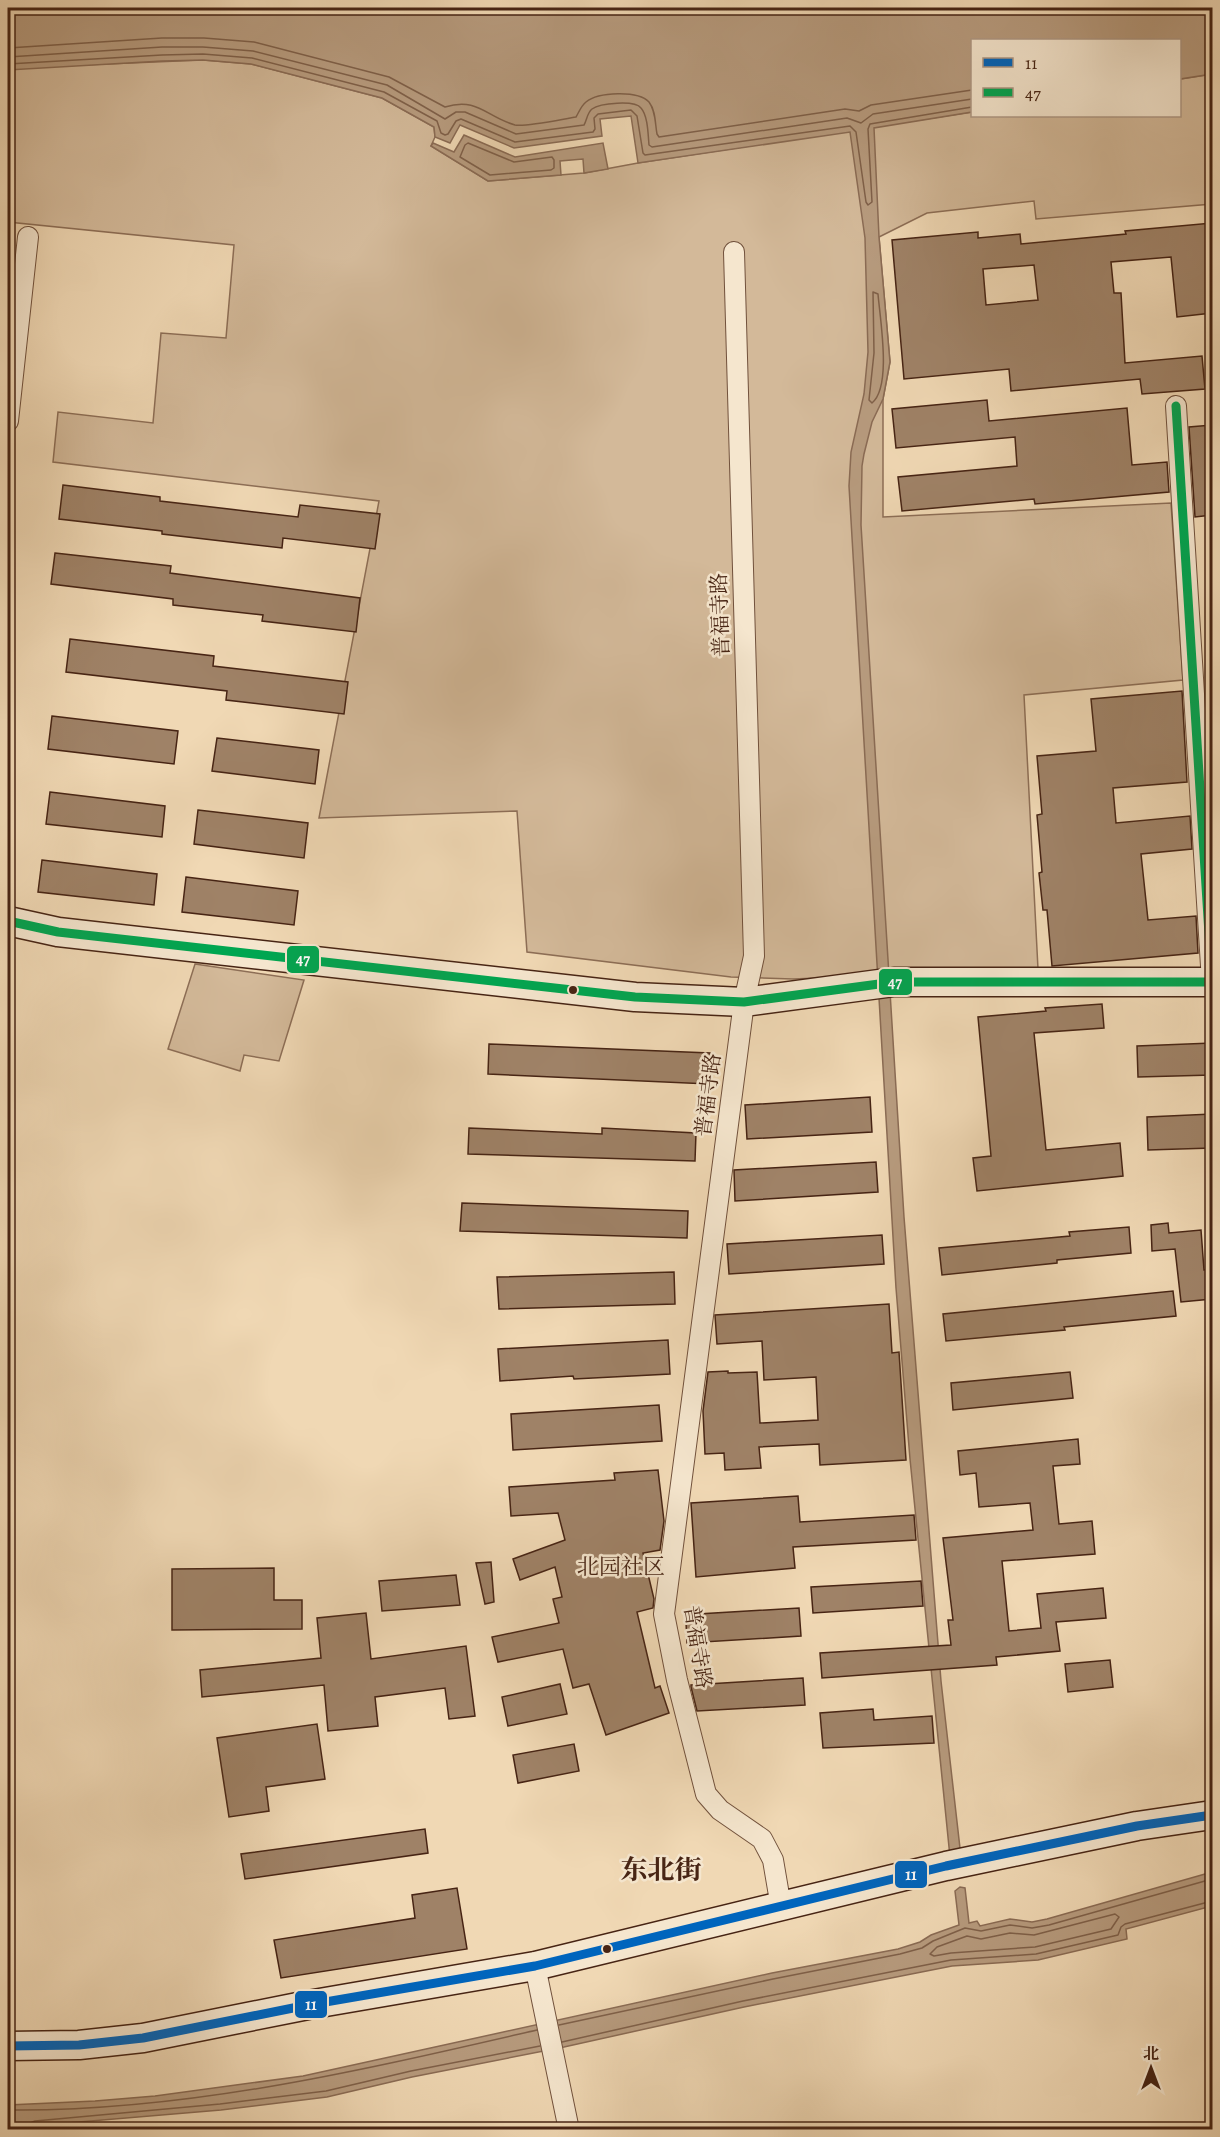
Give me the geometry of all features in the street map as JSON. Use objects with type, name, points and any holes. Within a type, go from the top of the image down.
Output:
[{"type":"main road","points":[[8,921],[58,932],[659,999],[744,1002],[885,982],[1212,982]]},
{"type":"main road","points":[[8,2046],[79,2045],[142,2038],[308,2005],[535,1966],[946,1866],[1137,1826],[1212,1815]]},
{"type":"street","points":[[8,421],[28,237]]},
{"type":"street","name":"普福寺路","points":[[734,252],[754,956],[744,1002],[664,1614],[677,1680],[706,1794],[720,1810],[762,1839],[773,1860],[781,1907]]},
{"type":"street","points":[[1176,406],[1212,982]]},
{"type":"street","points":[[535,1966],[568,2130]]},
{"type":"shaded area","points":[[203,60],[251,64],[382,98],[434,127],[435,137],[431,146],[488,181],[584,173],[971,112],[971,117],[1181,117],[1181,79],[1212,74],[1212,204],[1036,219],[1034,201],[927,213],[879,237],[890,362],[883,399],[883,517],[1171,503],[1183,680],[1024,695],[1038,969],[793,979],[731,977],[527,952],[517,811],[319,818],[379,501],[53,462],[58,412],[153,423],[161,333],[226,338],[234,245],[8,222],[8,70]]},
{"type":"shaded area","points":[[195,964],[304,980],[279,1061],[244,1055],[240,1071],[168,1049]]},
{"type":"water","points":[[8,8],[1212,8],[1212,74],[1181,79],[1181,39],[971,39],[971,112],[874,128],[879,237],[890,362],[883,399],[872,422],[864,454],[861,525],[904,1217],[941,1681],[961,1857],[950,1857],[910,1459],[896,1288],[849,486],[851,452],[864,394],[868,352],[865,238],[850,132],[638,163],[631,116],[600,119],[602,136],[514,148],[460,125],[450,143],[435,137],[434,127],[382,98],[251,64],[203,60],[162,61],[8,70]]},
{"type":"water","points":[[464,135],[515,157],[603,143],[608,169],[584,173],[583,159],[560,161],[561,175],[488,181],[431,146],[433,143],[454,152]]},
{"type":"water","points":[[1212,1872],[1212,1906],[1126,1929],[1127,1939],[1038,1960],[952,1966],[744,2007],[327,2097],[221,2110],[8,2128],[8,2105],[155,2096],[303,2076],[772,1973],[898,1949],[959,1925],[955,1891],[960,1887],[965,1888],[969,1923],[977,1921],[980,1926],[1010,1919],[1032,1922],[1047,1919]]},
{"type":"building","points":[[1212,223],[1212,313],[1177,317],[1171,257],[1111,262],[1114,293],[1121,293],[1125,363],[1202,356],[1205,389],[1142,394],[1140,379],[1011,391],[1009,369],[904,379],[892,240],[978,232],[978,238],[1020,234],[1021,244],[1126,234],[1125,231]],"holes":[[[1034,265],[1038,300],[986,305],[983,269]]]},
{"type":"building","points":[[987,400],[989,421],[1127,408],[1132,465],[1167,462],[1169,492],[1035,504],[1034,499],[902,511],[898,477],[1017,466],[1015,437],[896,448],[892,409]]},
{"type":"building","points":[[1212,425],[1212,515],[1195,517],[1189,427]]},
{"type":"building","points":[[63,485],[160,497],[160,501],[298,517],[300,505],[380,514],[375,549],[283,538],[282,548],[59,519]]},
{"type":"building","points":[[55,553],[171,566],[170,573],[360,598],[356,632],[262,621],[263,615],[173,605],[173,599],[51,584]]},
{"type":"building","points":[[70,639],[214,656],[213,666],[348,682],[344,714],[226,700],[227,691],[66,672]]},
{"type":"building","points":[[1182,691],[1187,782],[1113,788],[1116,823],[1190,816],[1192,849],[1141,854],[1148,920],[1196,916],[1198,953],[1052,966],[1047,910],[1043,910],[1039,873],[1042,872],[1037,815],[1042,814],[1037,756],[1096,751],[1091,699]]},
{"type":"building","points":[[52,716],[178,731],[174,764],[48,749]]},
{"type":"building","points":[[217,738],[319,750],[315,784],[212,771]]},
{"type":"building","points":[[50,792],[165,806],[162,837],[46,824]]},
{"type":"building","points":[[198,810],[308,823],[304,858],[194,844]]},
{"type":"building","points":[[42,860],[157,874],[154,905],[38,892]]},
{"type":"building","points":[[186,877],[298,891],[294,925],[182,912]]},
{"type":"building","points":[[1102,1004],[1104,1028],[1034,1033],[1046,1150],[1120,1143],[1123,1176],[977,1191],[973,1158],[991,1156],[978,1017],[1046,1011],[1045,1008]]},
{"type":"building","points":[[1212,1043],[1212,1075],[1138,1077],[1137,1046]]},
{"type":"building","points":[[489,1044],[710,1053],[709,1084],[488,1074]]},
{"type":"building","points":[[870,1097],[872,1132],[747,1139],[745,1105]]},
{"type":"building","points":[[1212,1114],[1212,1148],[1148,1150],[1147,1117]]},
{"type":"building","points":[[469,1128],[602,1134],[602,1128],[696,1133],[695,1161],[468,1154]]},
{"type":"building","points":[[876,1162],[878,1192],[735,1201],[734,1170]]},
{"type":"building","points":[[462,1203],[688,1211],[687,1238],[460,1231]]},
{"type":"building","points":[[1168,1223],[1169,1233],[1201,1230],[1204,1270],[1212,1269],[1212,1299],[1181,1302],[1175,1249],[1152,1251],[1151,1225]]},
{"type":"building","points":[[1129,1227],[1131,1253],[942,1275],[939,1248],[1070,1236],[1069,1232]]},
{"type":"building","points":[[882,1235],[884,1264],[729,1274],[727,1244]]},
{"type":"building","points":[[674,1272],[675,1304],[499,1309],[497,1277]]},
{"type":"building","points":[[1173,1291],[1176,1316],[1064,1327],[1065,1330],[946,1341],[943,1314]]},
{"type":"building","points":[[889,1304],[892,1353],[899,1352],[906,1460],[820,1465],[819,1444],[759,1447],[761,1468],[725,1470],[724,1453],[705,1454],[703,1411],[708,1372],[757,1372],[760,1423],[818,1420],[816,1377],[764,1380],[762,1341],[717,1344],[715,1315]]},
{"type":"building","points":[[668,1340],[670,1374],[574,1379],[573,1376],[500,1381],[498,1349]]},
{"type":"building","points":[[1070,1372],[1073,1398],[953,1410],[951,1383]]},
{"type":"building","points":[[659,1405],[662,1441],[513,1450],[511,1414]]},
{"type":"building","points":[[1078,1439],[1080,1464],[1053,1466],[1059,1524],[1092,1521],[1095,1554],[1002,1561],[1009,1631],[1041,1628],[1037,1594],[1103,1588],[1106,1618],[1056,1622],[1060,1651],[996,1657],[997,1665],[822,1678],[820,1653],[951,1645],[948,1620],[953,1620],[943,1538],[1033,1530],[1030,1503],[979,1507],[976,1473],[960,1475],[958,1451]]},
{"type":"building","points":[[658,1470],[664,1521],[660,1550],[643,1553],[654,1599],[653,1608],[637,1612],[655,1688],[660,1686],[669,1713],[606,1735],[589,1684],[573,1688],[563,1649],[498,1662],[492,1637],[559,1623],[553,1599],[562,1597],[555,1567],[520,1580],[513,1559],[565,1540],[558,1513],[511,1516],[509,1487],[615,1480],[614,1473]]},
{"type":"building","points":[[798,1496],[800,1522],[914,1515],[916,1540],[793,1547],[795,1568],[696,1577],[691,1503]]},
{"type":"building","points":[[491,1562],[494,1602],[485,1604],[476,1563]]},
{"type":"building","points":[[274,1568],[274,1600],[302,1600],[302,1629],[172,1630],[172,1569]]},
{"type":"building","points":[[456,1575],[460,1605],[382,1611],[379,1581]]},
{"type":"building","points":[[921,1581],[923,1606],[813,1613],[811,1587]]},
{"type":"building","points":[[799,1608],[801,1636],[687,1643],[686,1622],[699,1621],[698,1614]]},
{"type":"building","points":[[366,1613],[371,1659],[466,1646],[475,1716],[449,1719],[445,1688],[375,1697],[378,1726],[328,1731],[324,1685],[202,1697],[200,1670],[321,1658],[317,1618]]},
{"type":"building","points":[[1110,1660],[1113,1687],[1068,1692],[1065,1664]]},
{"type":"building","points":[[803,1678],[805,1705],[697,1711],[691,1687],[691,1685]]},
{"type":"building","points":[[560,1684],[567,1714],[508,1726],[502,1697]]},
{"type":"building","points":[[873,1709],[874,1720],[932,1716],[934,1743],[823,1748],[820,1713]]},
{"type":"building","points":[[317,1724],[325,1779],[266,1787],[269,1811],[229,1817],[217,1738]]},
{"type":"building","points":[[574,1744],[579,1771],[518,1783],[513,1755]]},
{"type":"building","points":[[425,1829],[428,1853],[245,1879],[241,1854]]},
{"type":"building","points":[[457,1888],[467,1949],[281,1978],[274,1940],[415,1918],[412,1895]]},
{"type":"transit line","name":"47","points":[[8,921],[58,932],[635,997],[744,1002],[894,982],[1212,982],[1176,406]]},
{"type":"transit line","name":"11","points":[[8,2046],[79,2045],[143,2038],[308,2005],[535,1966],[946,1866],[1137,1826],[1212,1815]]},
{"type":"district","name":"北园社区","points":[[621,1566]]},
{"type":"district","name":"东北街","points":[[661,1870]]}]
